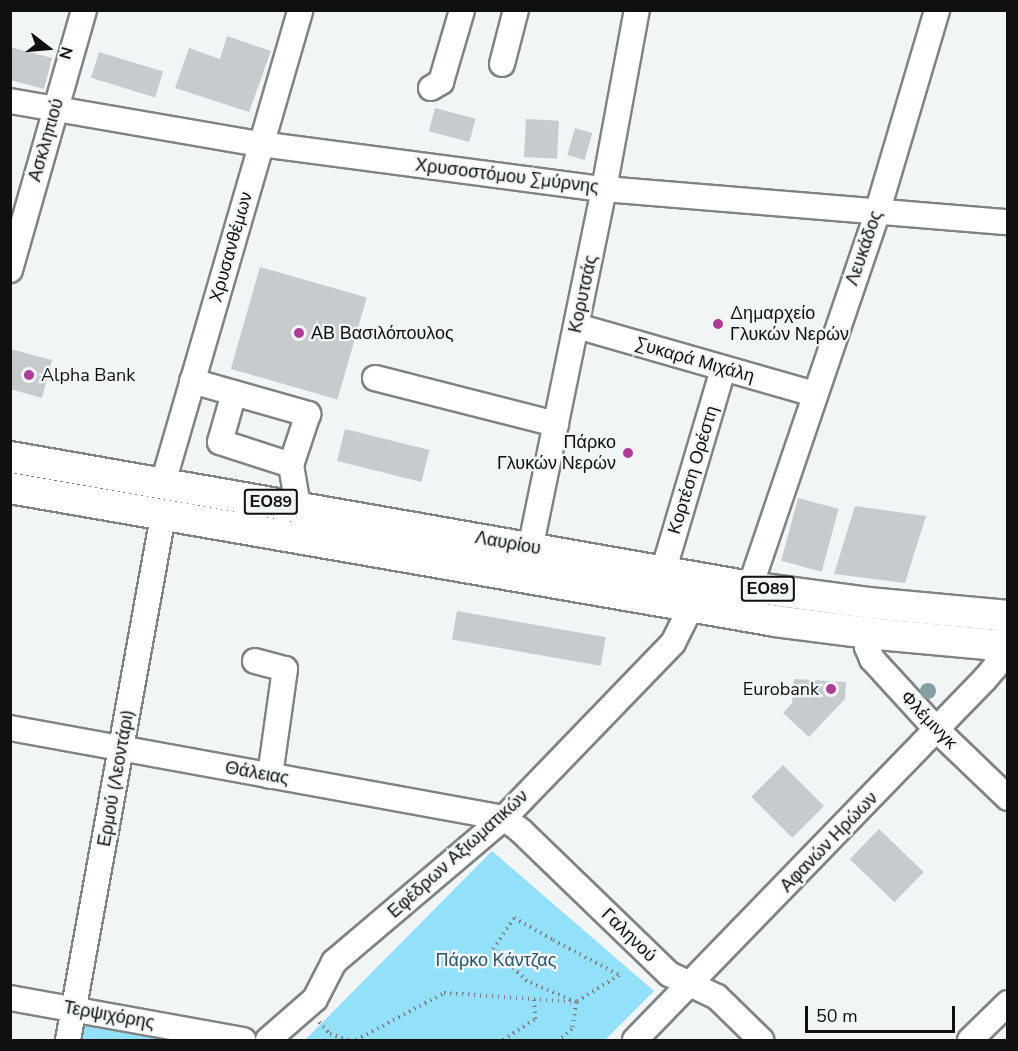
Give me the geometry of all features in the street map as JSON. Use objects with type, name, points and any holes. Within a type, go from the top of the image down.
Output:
[{"type":"main road","name":"Λαυρίου","points":[[10,457],[750,587],[868,603],[1008,616]]},
{"type":"main road","name":"Λαυρίου","points":[[10,488],[691,607],[867,633],[1006,642]]},
{"type":"street","name":"Ασκληπιού","points":[[10,270],[84,10]]},
{"type":"street","name":"Χρυσανθέμων","points":[[163,483],[300,10]]},
{"type":"street","points":[[431,88],[441,82],[462,10]]},
{"type":"street","points":[[502,64],[516,10]]},
{"type":"street","name":"Κορυτσάς","points":[[525,577],[577,326],[637,10]]},
{"type":"street","name":"Λευκάδος","points":[[750,587],[877,213],[937,10]]},
{"type":"street","name":"Χρυσοστόμου Σμύρνης","points":[[10,101],[260,144],[604,189],[1008,222]]},
{"type":"street","name":"Συκαρά Μιχάλη","points":[[577,326],[814,394]]},
{"type":"street","name":"Κορτέση Ορέστη","points":[[663,572],[723,369]]},
{"type":"street","points":[[375,378],[556,424]]},
{"type":"street","points":[[192,381],[308,414],[291,465],[298,506]]},
{"type":"street","points":[[234,393],[220,442],[291,465]]},
{"type":"street","name":"Ερμού (Λεοντάρι)","points":[[68,1041],[163,516]]},
{"type":"street","name":"Εφέδρων Αξιωματικών","points":[[268,1041],[315,999],[334,962],[504,818],[673,644],[691,607]]},
{"type":"street","name":"Φλέμινγκ","points":[[867,633],[867,647],[872,659],[937,730],[1008,798]]},
{"type":"street","name":"Αφανών Ηρώων","points":[[635,1041],[937,730],[995,667],[1006,642]]},
{"type":"street","points":[[255,661],[285,669],[270,776]]},
{"type":"street","name":"Θάλειας","points":[[10,728],[504,818]]},
{"type":"street","name":"Γαληνού","points":[[504,818],[521,831],[669,974],[717,997],[761,1041]]},
{"type":"street","name":"Τερψιχόρης","points":[[10,998],[243,1041]]},
{"type":"street","points":[[970,1041],[1008,1003]]},
{"type":"path","points":[[356,1041],[444,993],[576,1002],[619,975],[514,918],[493,949],[527,981],[576,1002]]},
{"type":"path","points":[[503,1041],[535,1019],[534,998]]},
{"type":"path","points":[[560,1041],[572,1029],[576,1002]]},
{"type":"path","points":[[305,1008],[330,1034],[348,1041]]},
{"type":"green space","name":"Πάρκο Κάντζας","points":[[492,851],[654,991],[605,1040],[305,1040]]},
{"type":"green space","points":[[77,1021],[176,1040],[73,1040]]},
{"type":"building","points":[[227,36],[271,51],[249,112],[175,88],[189,48],[220,59]]},
{"type":"building","points":[[10,47],[52,58],[44,89],[10,80]]},
{"type":"building","points":[[99,52],[163,72],[155,97],[91,78]]},
{"type":"building","points":[[435,108],[476,119],[469,142],[429,131]]},
{"type":"building","points":[[526,119],[559,121],[557,159],[524,157]]},
{"type":"building","points":[[575,128],[592,133],[585,160],[567,155]]},
{"type":"building","name":"ΑΒ Βασιλόπουλος","points":[[260,267],[367,298],[337,399],[231,369]]},
{"type":"building","name":"Alpha Bank","points":[[10,349],[52,360],[42,398],[10,389]]},
{"type":"building","points":[[345,429],[429,450],[421,482],[337,461]]},
{"type":"building","points":[[798,498],[839,509],[822,572],[781,561]]},
{"type":"building","points":[[855,506],[926,516],[905,583],[834,574]]},
{"type":"building","points":[[457,611],[606,637],[601,666],[452,640]]},
{"type":"building","points":[[794,679],[846,682],[845,699],[809,737],[783,713],[792,703]]},
{"type":"building","points":[[783,765],[824,806],[792,838],[751,797]]},
{"type":"building","points":[[879,829],[924,872],[894,902],[850,859]]},
{"type":"place","name":"Δημαρχείο Γλυκών Νερών","points":[[718,324]]},
{"type":"place","name":"ΑΒ Βασιλόπουλος","points":[[299,333]]},
{"type":"place","name":"Alpha Bank","points":[[29,375]]},
{"type":"place","name":"Πάρκο Γλυκών Νερών","points":[[628,453]]},
{"type":"place","name":"Eurobank","points":[[831,689]]}]
